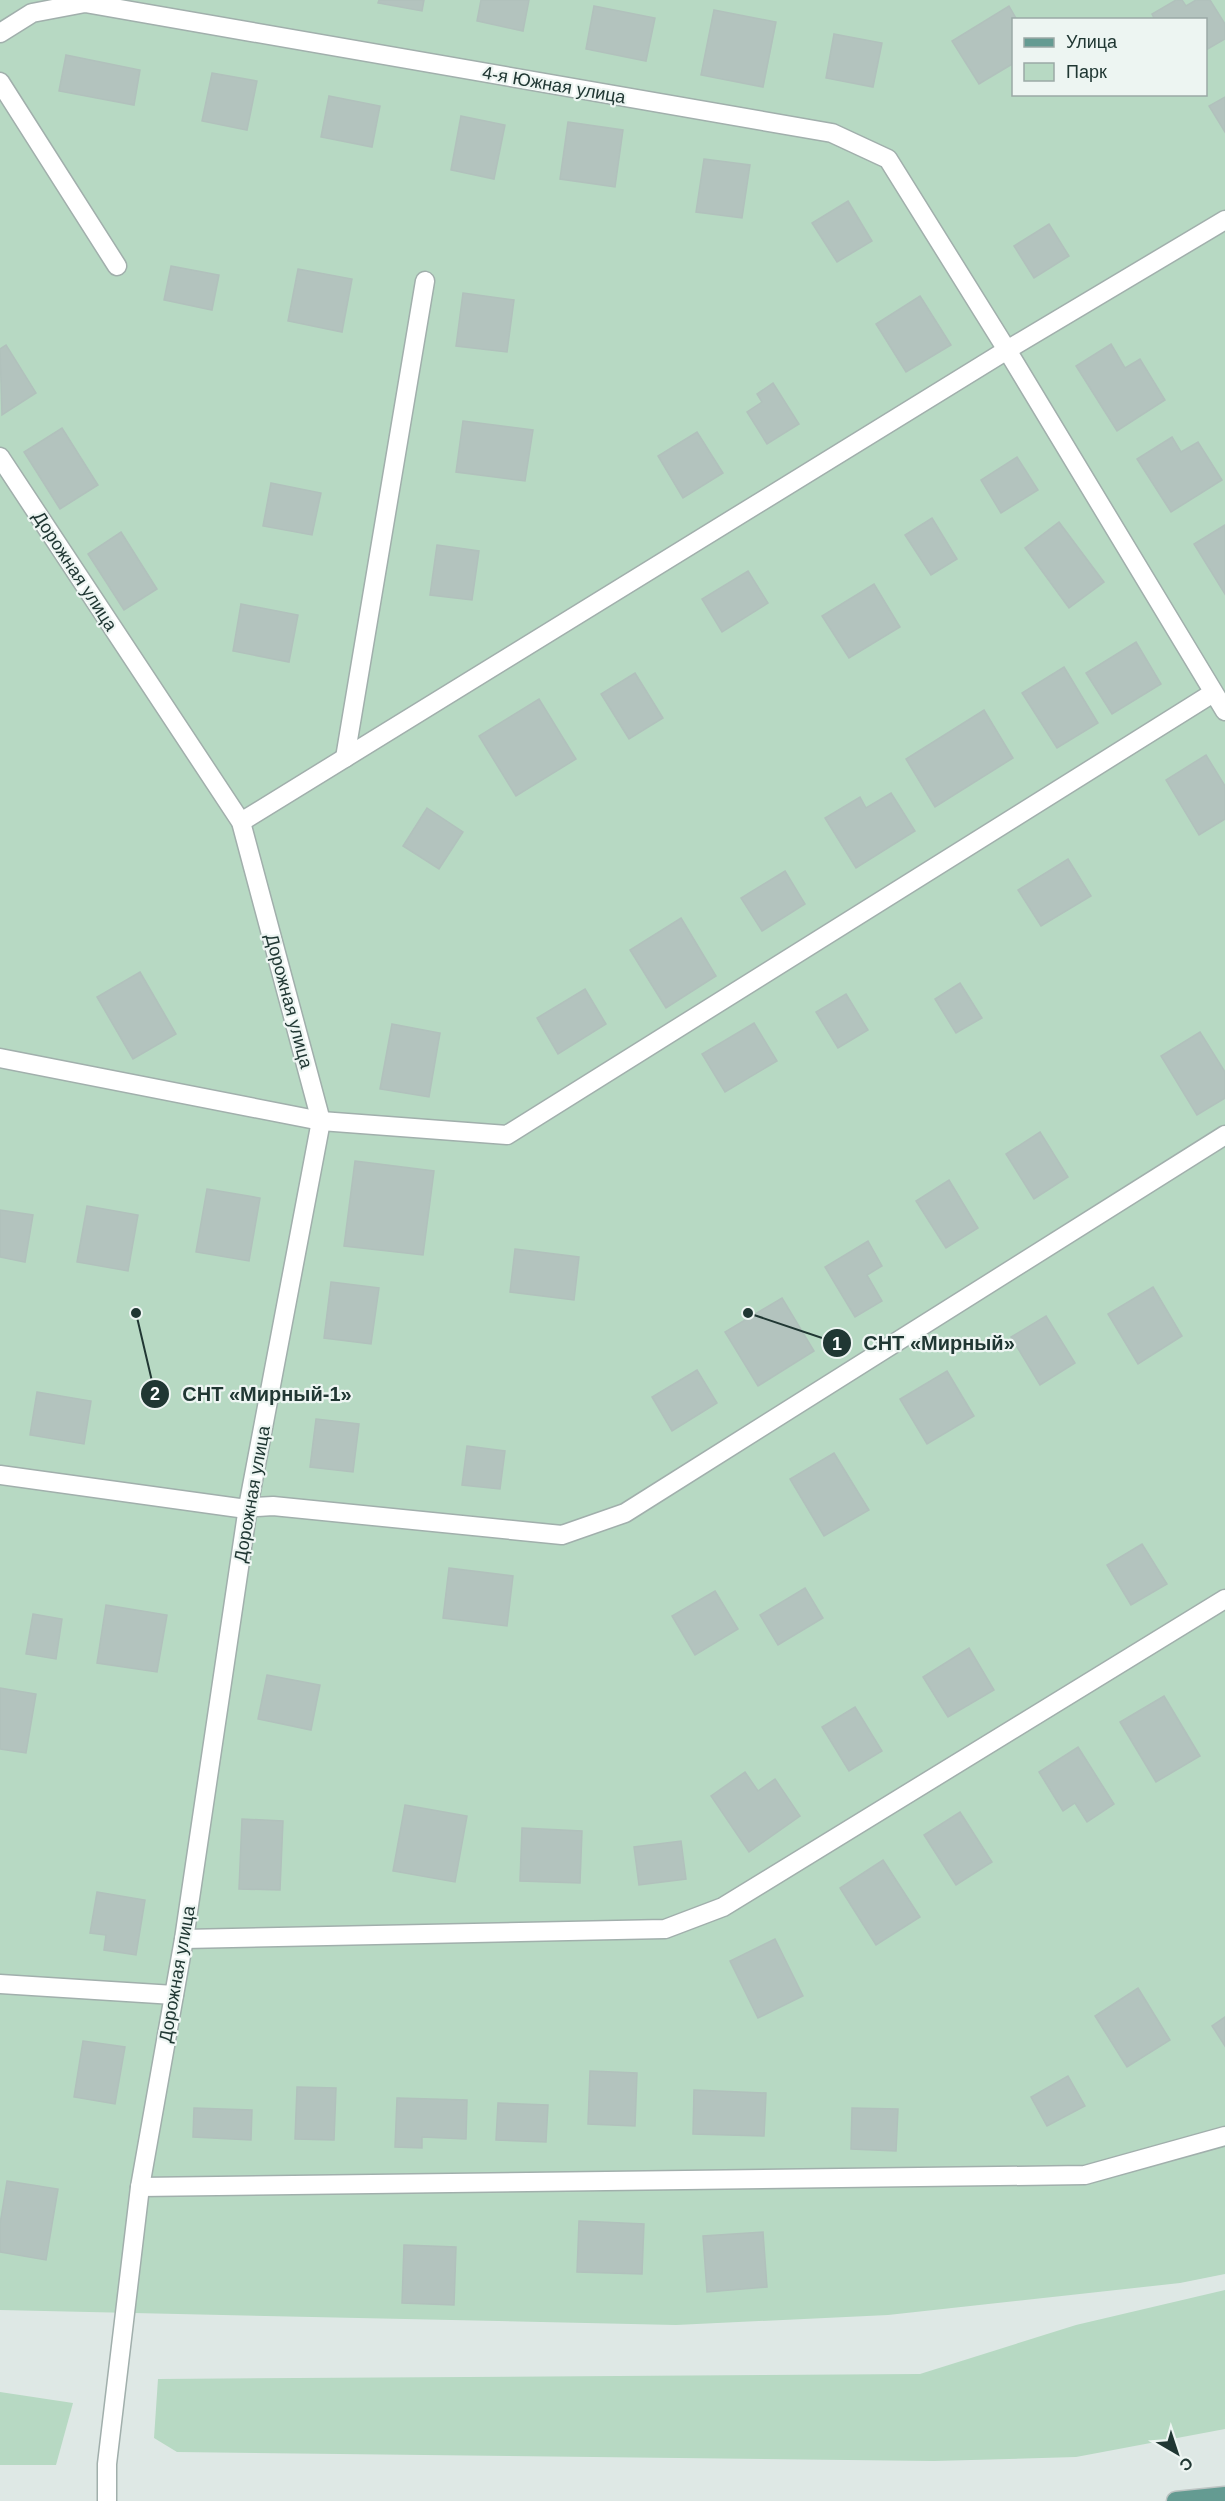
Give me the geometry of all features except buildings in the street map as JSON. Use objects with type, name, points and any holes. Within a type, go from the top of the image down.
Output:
[{"type":"main road","points":[[1176,2501],[1225,2496]]},
{"type":"street","name":"4-я Южная улица","points":[[0,33],[32,13],[85,3],[832,133],[888,159],[1007,350],[1225,711]]},
{"type":"street","points":[[0,82],[117,266]]},
{"type":"street","points":[[241,822],[1007,350],[1225,220]]},
{"type":"street","points":[[345,758],[425,281]]},
{"type":"street","name":"Дорожная улица","points":[[0,457],[241,822],[321,1121],[248,1508],[184,1939],[140,2187],[107,2464],[107,2501]]},
{"type":"street","points":[[0,1058],[321,1121],[507,1135],[1213,693]]},
{"type":"street","points":[[0,1474],[248,1508],[273,1506],[562,1535],[625,1513],[1225,1135]]},
{"type":"street","points":[[184,1939],[665,1929],[723,1907],[1225,1599]]},
{"type":"street","points":[[0,1984],[174,1995]]},
{"type":"street","points":[[140,2187],[1085,2175],[1225,2136]]},
{"type":"green space","points":[[0,0],[1225,0],[1225,2274],[1180,2283],[888,2315],[676,2325],[0,2310]]},
{"type":"green space","points":[[1225,2290],[1225,2429],[1076,2457],[934,2461],[177,2452],[154,2438],[158,2379],[920,2374],[1076,2325]]},
{"type":"green space","points":[[0,2392],[73,2403],[56,2465],[0,2465]]},
{"type":"place","name":"СНТ «Мирный-1»","points":[[136,1313]]},
{"type":"place","name":"СНТ «Мирный»","points":[[748,1313]]}]
